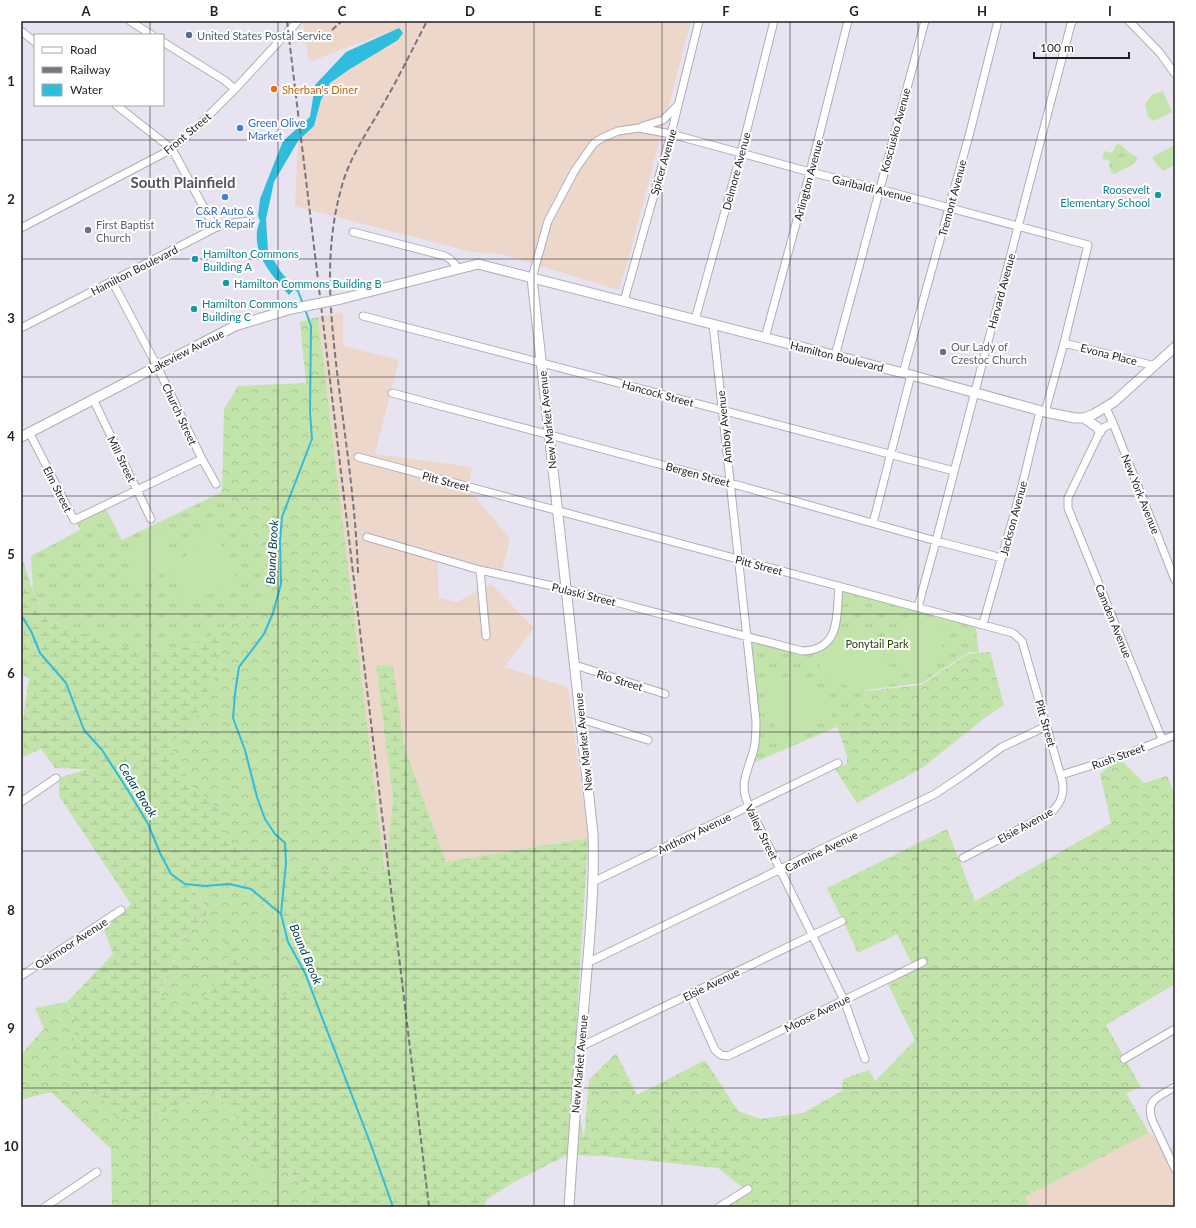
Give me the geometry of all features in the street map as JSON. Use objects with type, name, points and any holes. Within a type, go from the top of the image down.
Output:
[{"type":"main road","name":"Hamilton Boulevard","points":[[478,264],[907,374],[974,394],[1066,418],[1084,418],[1106,408],[1175,347]]},
{"type":"main road","name":"Lakeview Avenue","points":[[25,435],[235,326],[291,309],[341,299],[478,264]]},
{"type":"main road","name":"New Market Avenue","points":[[532,278],[593,834],[593,882],[569,1207]]},
{"type":"main road","points":[[1084,418],[1097,427],[1100,432]]},
{"type":"street","points":[[130,21],[150,34]]},
{"type":"street","name":"Front Street","points":[[21,228],[172,149],[197,127],[235,89],[298,21]]},
{"type":"street","name":"Spicer Avenue","points":[[624,301],[671,134],[699,21]]},
{"type":"street","name":"Delmore Avenue","points":[[695,320],[741,153],[774,21]]},
{"type":"street","name":"Arlington Avenue","points":[[765,338],[810,172],[848,21]]},
{"type":"street","name":"Kosciusko Avenue","points":[[835,356],[925,21]]},
{"type":"street","name":"Tremont Avenue","points":[[873,523],[890,454],[907,374],[998,21]]},
{"type":"street","name":"Harvard Avenue","points":[[918,607],[1073,21]]},
{"type":"street","points":[[1129,21],[1160,53],[1175,74]]},
{"type":"street","points":[[21,31],[34,41]]},
{"type":"street","points":[[164,43],[224,80],[235,89]]},
{"type":"street","points":[[532,278],[548,221],[575,170],[594,143],[618,131],[639,128],[663,120],[679,104]]},
{"type":"street","points":[[117,106],[172,149],[215,228]]},
{"type":"street","name":"Garibaldi Avenue","points":[[639,128],[671,134],[1018,227],[1072,240]]},
{"type":"street","name":"Hamilton Boulevard","points":[[21,328],[215,228],[225,224],[249,221]]},
{"type":"street","points":[[353,232],[445,256],[450,259],[459,269]]},
{"type":"street","name":"Jackson Avenue","points":[[983,624],[1042,412],[1064,342],[1088,245],[1072,240]]},
{"type":"street","name":"Church Street","points":[[112,281],[157,366],[202,459],[216,484]]},
{"type":"street","name":"Hancock Street","points":[[362,316],[954,471]]},
{"type":"street","name":"Amboy Avenue","points":[[713,324],[754,698]]},
{"type":"street","name":"Evona Place","points":[[1064,342],[1155,366]]},
{"type":"street","name":"Bergen Street","points":[[392,393],[730,483],[1002,558]]},
{"type":"street","name":"Mill Street","points":[[93,399],[151,519]]},
{"type":"street","name":"New York Avenue","points":[[1106,408],[1175,580]]},
{"type":"street","points":[[1100,432],[1103,428],[1113,423]]},
{"type":"street","name":"Camden Avenue","points":[[1100,432],[1068,498],[1068,508],[1162,739]]},
{"type":"street","name":"Elm Street","points":[[25,435],[74,520],[137,490]]},
{"type":"street","name":"Pitt Street","points":[[358,457],[1013,633],[1022,641],[1061,775]]},
{"type":"street","points":[[137,490],[202,459]]},
{"type":"street","name":"Pulaski Street","points":[[367,537],[480,570],[566,589],[802,651],[817,649],[828,642],[832,637],[836,624],[839,586]]},
{"type":"street","points":[[480,570],[486,636]]},
{"type":"street","name":"Rio Street","points":[[575,666],[664,694]]},
{"type":"street","name":"Valley Street","points":[[754,698],[756,725],[754,746],[744,779],[744,794],[844,1000],[864,1059]]},
{"type":"street","points":[[581,719],[648,740]]},
{"type":"street","name":"Carmine Avenue","points":[[587,964],[935,794],[1002,747],[1047,726]]},
{"type":"street","name":"Rush Street","points":[[1061,775],[1125,755],[1175,735]]},
{"type":"street","name":"Anthony Avenue","points":[[593,882],[838,763]]},
{"type":"street","name":"Elsie Avenue","points":[[963,858],[1050,813],[1062,799],[1063,786],[1061,775]]},
{"type":"street","points":[[21,802],[56,778]]},
{"type":"street","name":"Oakmoor Avenue","points":[[21,976],[121,910]]},
{"type":"street","name":"Elsie Avenue","points":[[580,1047],[842,921]]},
{"type":"street","name":"Moose Avenue","points":[[690,994],[717,1053],[728,1056],[923,962]]},
{"type":"street","points":[[1124,1058],[1175,1029]]},
{"type":"street","points":[[1175,1087],[1152,1102],[1150,1111],[1152,1122],[1175,1169]]},
{"type":"street","points":[[45,1207],[97,1172]]},
{"type":"street","points":[[719,1207],[748,1189]]},
{"type":"shaded area","points":[[303,21],[691,21],[619,290],[501,254],[472,252],[295,206],[298,141],[314,126],[321,100],[330,83],[403,33],[399,28],[309,62]]},
{"type":"shaded area","points":[[343,312],[343,346],[399,360],[375,454],[472,467],[468,488],[510,539],[502,571],[437,554],[439,598],[457,602],[491,584],[534,628],[504,667],[568,687],[588,838],[446,862],[405,749],[393,666],[376,666],[393,799],[385,873],[318,317]]},
{"type":"shaded area","points":[[1149,1133],[1168,1148],[1175,1145],[1175,1207],[1030,1207],[1025,1197]]},
{"type":"green space","points":[[1163,91],[1172,112],[1153,121],[1148,117],[1145,104],[1153,94]]},
{"type":"green space","points":[[1120,144],[1127,151],[1138,158],[1135,163],[1115,174],[1112,173],[1109,166],[1110,161],[1102,159],[1104,151],[1112,153],[1116,145]]},
{"type":"green space","points":[[1175,145],[1175,165],[1163,171],[1160,166],[1158,167],[1152,157]]},
{"type":"green space","points":[[318,317],[385,873],[291,869],[281,863],[228,843],[219,810],[193,788],[168,742],[189,733],[222,660],[217,633],[266,604],[277,567],[222,492],[224,409],[238,386],[306,383],[300,322]]},
{"type":"green space","points":[[222,492],[277,567],[266,604],[217,633],[173,652],[132,649],[49,621],[33,592],[31,556],[80,530],[76,521],[105,507],[122,540]]},
{"type":"green space","points":[[214,529],[237,582],[185,605],[180,581],[183,561],[195,544],[203,536]]},
{"type":"green space","points":[[164,532],[178,567],[136,584],[122,549]]},
{"type":"green space","points":[[21,558],[23,560],[34,595],[49,621],[132,649],[173,652],[217,633],[222,660],[189,733],[168,742],[193,788],[219,810],[228,843],[281,863],[291,869],[385,873],[393,799],[376,666],[393,666],[405,749],[446,862],[588,838],[573,1082],[584,1138],[692,1125],[740,1140],[742,1187],[718,1168],[603,1156],[567,1155],[516,1181],[487,1199],[484,1207],[310,1207],[306,1189],[284,1169],[264,1178],[251,1162],[250,1134],[214,1091],[144,1120],[117,1119],[70,1056],[77,1024],[67,1002],[113,954],[104,930],[131,904],[59,796],[59,778],[87,769],[55,768],[41,749],[21,758],[21,734],[29,678],[21,674]],"holes":[[[197,881],[238,881],[276,915],[332,979],[271,999],[224,934],[226,967],[198,1007],[180,1014],[160,993],[183,938],[209,912],[192,888]]]},
{"type":"green space","name":"Ponytail Park","points":[[836,587],[975,622],[979,653],[969,652],[922,683],[865,690],[862,716],[751,764],[755,706],[747,637],[809,652],[833,635]]},
{"type":"green space","points":[[918,620],[927,620],[944,624],[952,628],[929,668],[928,675],[923,679],[921,679],[882,648],[886,634],[894,628]]},
{"type":"green space","points":[[861,627],[866,627],[869,630],[898,678],[873,688],[862,689],[852,687],[832,677],[814,659]]},
{"type":"green space","points":[[990,652],[1004,705],[986,717],[922,768],[857,803],[835,769],[847,764],[847,756],[837,726],[862,716],[865,691],[921,685],[968,654]]},
{"type":"green space","points":[[774,678],[797,680],[809,686],[823,700],[833,718],[788,734],[786,738],[780,742],[774,738],[774,734],[777,731],[762,682]]},
{"type":"green space","points":[[1119,758],[1144,783],[1167,776],[1175,795],[1175,984],[1106,1025],[1141,1087],[1126,1093],[1149,1133],[1025,1197],[1030,1207],[727,1207],[725,1204],[742,1187],[739,1140],[584,1138],[589,1080],[616,1053],[637,1095],[705,1060],[738,1111],[761,1119],[803,1113],[842,1091],[843,1079],[869,1070],[875,1081],[915,1040],[886,980],[913,966],[897,934],[858,953],[827,888],[947,829],[975,901],[1111,823],[1100,774]]},
{"type":"green space","points":[[198,881],[238,881],[276,915],[332,979],[271,999],[224,935],[226,967],[198,1007],[180,1014],[160,994],[183,938],[209,912],[192,887]]},
{"type":"green space","points":[[67,1002],[77,1024],[70,1056],[144,1120],[214,1091],[250,1134],[251,1162],[264,1178],[284,1169],[306,1189],[310,1207],[112,1207],[111,1149],[51,1092],[24,1099],[21,1095],[21,1054],[44,1029],[35,1008]]},
{"type":"water","points":[[399,28],[403,33],[398,40],[330,83],[321,100],[314,126],[298,141],[274,182],[266,219],[268,251],[281,272],[295,288],[289,295],[275,279],[263,261],[257,242],[257,231],[260,221],[258,216],[260,199],[283,141],[310,117],[315,85],[346,52]]},
{"type":"waterway","name":"Bound Brook","points":[[293,288],[298,291],[303,304]]},
{"type":"waterway","name":"Bound Brook","points":[[305,309],[311,326],[310,412],[312,439],[282,517],[280,541],[281,584],[273,613],[264,634],[239,667],[233,718],[245,750],[257,797],[265,819],[275,834],[285,843],[286,863],[281,914],[288,942],[305,973],[371,1145],[393,1207]]},
{"type":"waterway","name":"Cedar Brook","points":[[21,615],[31,631],[40,653],[66,683],[84,730],[102,750],[148,824],[160,853],[171,874],[185,884],[205,886],[229,884],[251,889],[281,914]]},
{"type":"railway","points":[[287,21],[429,1207]]},
{"type":"railway","points":[[332,30],[342,21]]},
{"type":"railway","points":[[358,573],[353,501],[338,380],[331,305],[330,281],[333,232],[343,182],[351,161],[396,81],[427,21]]},
{"type":"place","name":"United States Postal Service","points":[[189,35]]},
{"type":"place","name":"Sherban's Diner","points":[[274,89]]},
{"type":"place","name":"Green Olive Market","points":[[240,128]]},
{"type":"place","name":"Roosevelt Elementary School","points":[[1158,195]]},
{"type":"place","name":"C&R Auto & Truck Repair","points":[[225,197]]},
{"type":"place","name":"First Baptist Church","points":[[88,230]]},
{"type":"place","name":"Hamilton Commons Building A","points":[[195,259]]},
{"type":"place","name":"Hamilton Commons Building B","points":[[226,283]]},
{"type":"place","name":"Hamilton Commons Building C","points":[[194,309]]},
{"type":"place","name":"Our Lady of Czestoc Church","points":[[943,352]]},
{"type":"district","name":"South Plainfield","points":[[183,182]]}]
